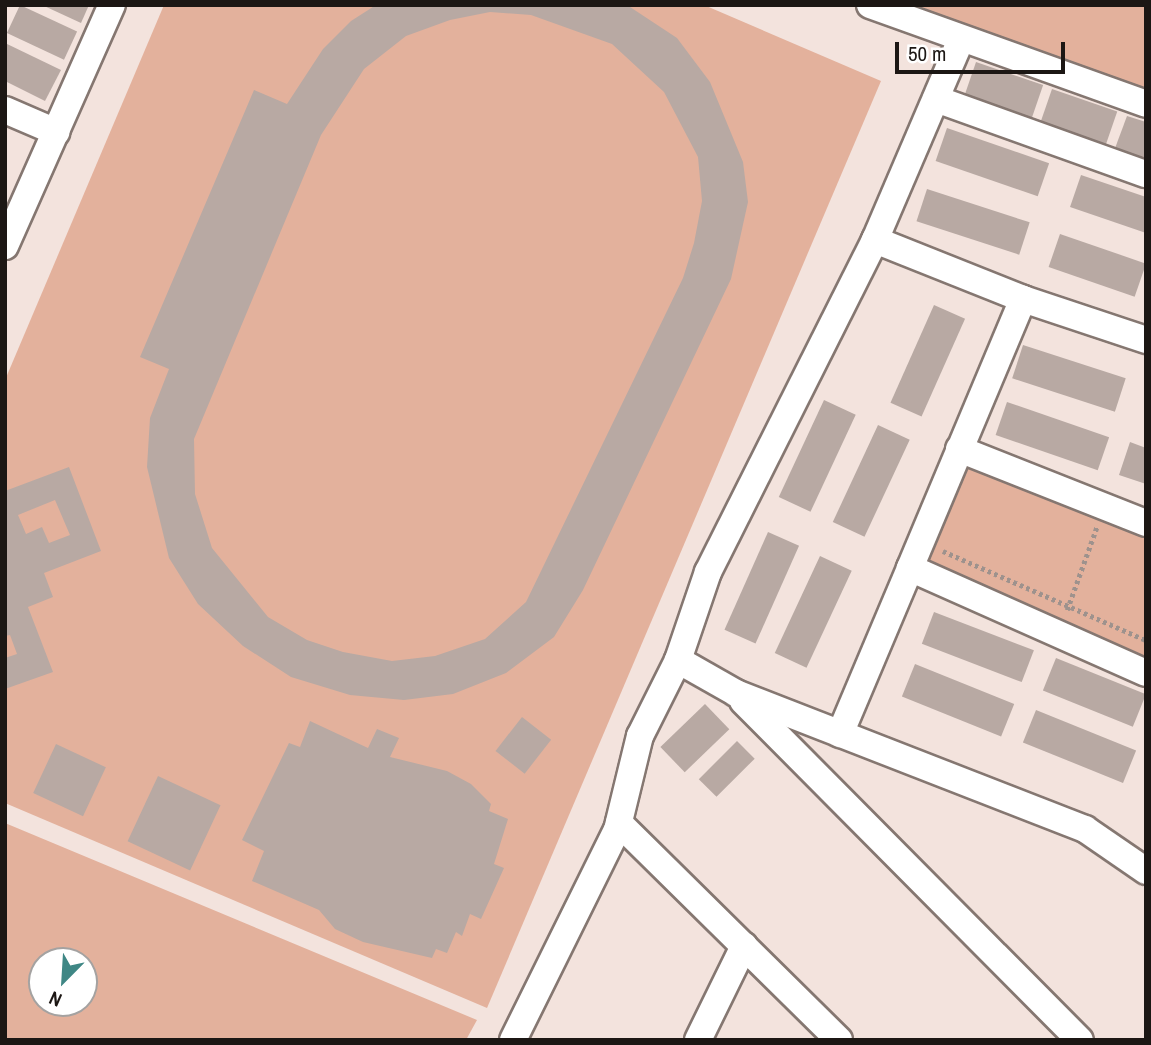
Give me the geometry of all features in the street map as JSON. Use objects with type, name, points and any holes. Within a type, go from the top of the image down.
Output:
[{"type":"street","points":[[5,246],[112,5]]},
{"type":"street","points":[[871,5],[1146,104]]},
{"type":"street","points":[[513,1040],[619,823],[640,736],[678,660],[708,572],[875,240],[961,39]]},
{"type":"street","points":[[936,99],[1146,174]]},
{"type":"street","points":[[5,110],[55,132]]},
{"type":"street","points":[[875,240],[1023,299],[1146,340]]},
{"type":"street","points":[[840,734],[1023,299]]},
{"type":"street","points":[[959,449],[1099,519],[1146,523]]},
{"type":"street","points":[[910,568],[1146,673]]},
{"type":"street","points":[[678,660],[736,693],[1085,829],[1145,868]]},
{"type":"street","points":[[736,693],[1080,1040]]},
{"type":"street","points":[[619,823],[839,1040]]},
{"type":"street","points":[[698,1040],[744,946]]},
{"type":"path","points":[[1058,634],[1099,519]]},
{"type":"path","points":[[947,540],[942,552],[1146,640]]},
{"type":"shaded area","points":[[164,5],[704,5],[881,81],[487,1008],[5,803],[5,380]]},
{"type":"shaded area","points":[[905,5],[1146,5],[1146,93]]},
{"type":"shaded area","points":[[963,463],[1146,533],[1146,660],[924,558]]},
{"type":"shaded area","points":[[5,823],[477,1020],[466,1040],[5,1040]]},
{"type":"building","points":[[20,5],[77,32],[64,60],[7,33]]},
{"type":"building","points":[[42,5],[89,5],[81,23]]},
{"type":"building","points":[[376,5],[627,5],[677,38],[710,82],[743,162],[748,202],[731,279],[583,590],[554,637],[506,673],[453,694],[404,700],[350,695],[291,677],[243,646],[198,604],[169,558],[147,467],[150,418],[169,369],[140,357],[254,90],[287,104],[323,49],[351,21]],"holes":[[[490,12],[531,15],[612,44],[664,92],[698,157],[702,201],[694,243],[683,278],[526,602],[485,639],[435,656],[392,661],[343,652],[307,640],[268,617],[212,548],[195,494],[194,439],[321,135],[364,69],[406,36],[450,20]]]},
{"type":"building","points":[[5,43],[61,70],[45,101],[5,81]]},
{"type":"building","points":[[976,62],[1043,85],[1031,121],[964,98]]},
{"type":"building","points":[[1052,89],[1117,111],[1106,146],[1040,123]]},
{"type":"building","points":[[1127,116],[1146,122],[1146,162],[1114,151]]},
{"type":"building","points":[[947,128],[1049,163],[1038,196],[936,161]]},
{"type":"building","points":[[1081,175],[1146,197],[1146,233],[1070,207]]},
{"type":"building","points":[[927,189],[1030,222],[1019,255],[916,221]]},
{"type":"building","points":[[1060,234],[1146,264],[1135,297],[1049,267]]},
{"type":"building","points":[[934,305],[965,319],[922,417],[890,403]]},
{"type":"building","points":[[1023,345],[1126,378],[1115,412],[1012,378]]},
{"type":"building","points":[[824,400],[856,415],[811,512],[779,497]]},
{"type":"building","points":[[1007,402],[1109,437],[1098,470],[996,435]]},
{"type":"building","points":[[878,425],[910,440],[865,537],[833,522]]},
{"type":"building","points":[[1130,442],[1146,448],[1146,484],[1119,475]]},
{"type":"building","points":[[69,467],[101,551],[44,573],[53,597],[28,607],[53,672],[5,689],[5,658],[17,654],[10,635],[5,636],[5,491]],"holes":[[[55,500],[70,535],[49,543],[42,527],[26,534],[18,515]]]},
{"type":"building","points":[[768,532],[799,546],[756,644],[724,630]]},
{"type":"building","points":[[820,556],[852,571],[807,668],[775,653]]},
{"type":"building","points":[[934,612],[1034,650],[1022,682],[922,644]]},
{"type":"building","points":[[1056,658],[1146,694],[1133,727],[1043,690]]},
{"type":"building","points":[[915,664],[1014,704],[1001,737],[902,696]]},
{"type":"building","points":[[705,704],[729,729],[685,772],[660,747]]},
{"type":"building","points":[[1036,710],[1136,750],[1123,783],[1023,742]]},
{"type":"building","points":[[522,717],[551,740],[525,774],[496,751]]},
{"type":"building","points":[[310,721],[368,748],[377,729],[399,738],[390,757],[447,771],[471,784],[491,804],[489,811],[508,819],[494,864],[504,868],[481,919],[470,914],[462,936],[456,932],[447,953],[436,949],[432,958],[363,942],[335,929],[319,910],[252,881],[264,851],[242,840],[289,743],[300,747]]},
{"type":"building","points":[[737,741],[755,759],[716,797],[699,779]]},
{"type":"building","points":[[56,744],[106,767],[83,816],[33,793]]},
{"type":"building","points":[[158,776],[221,805],[190,870],[128,841]]}]
